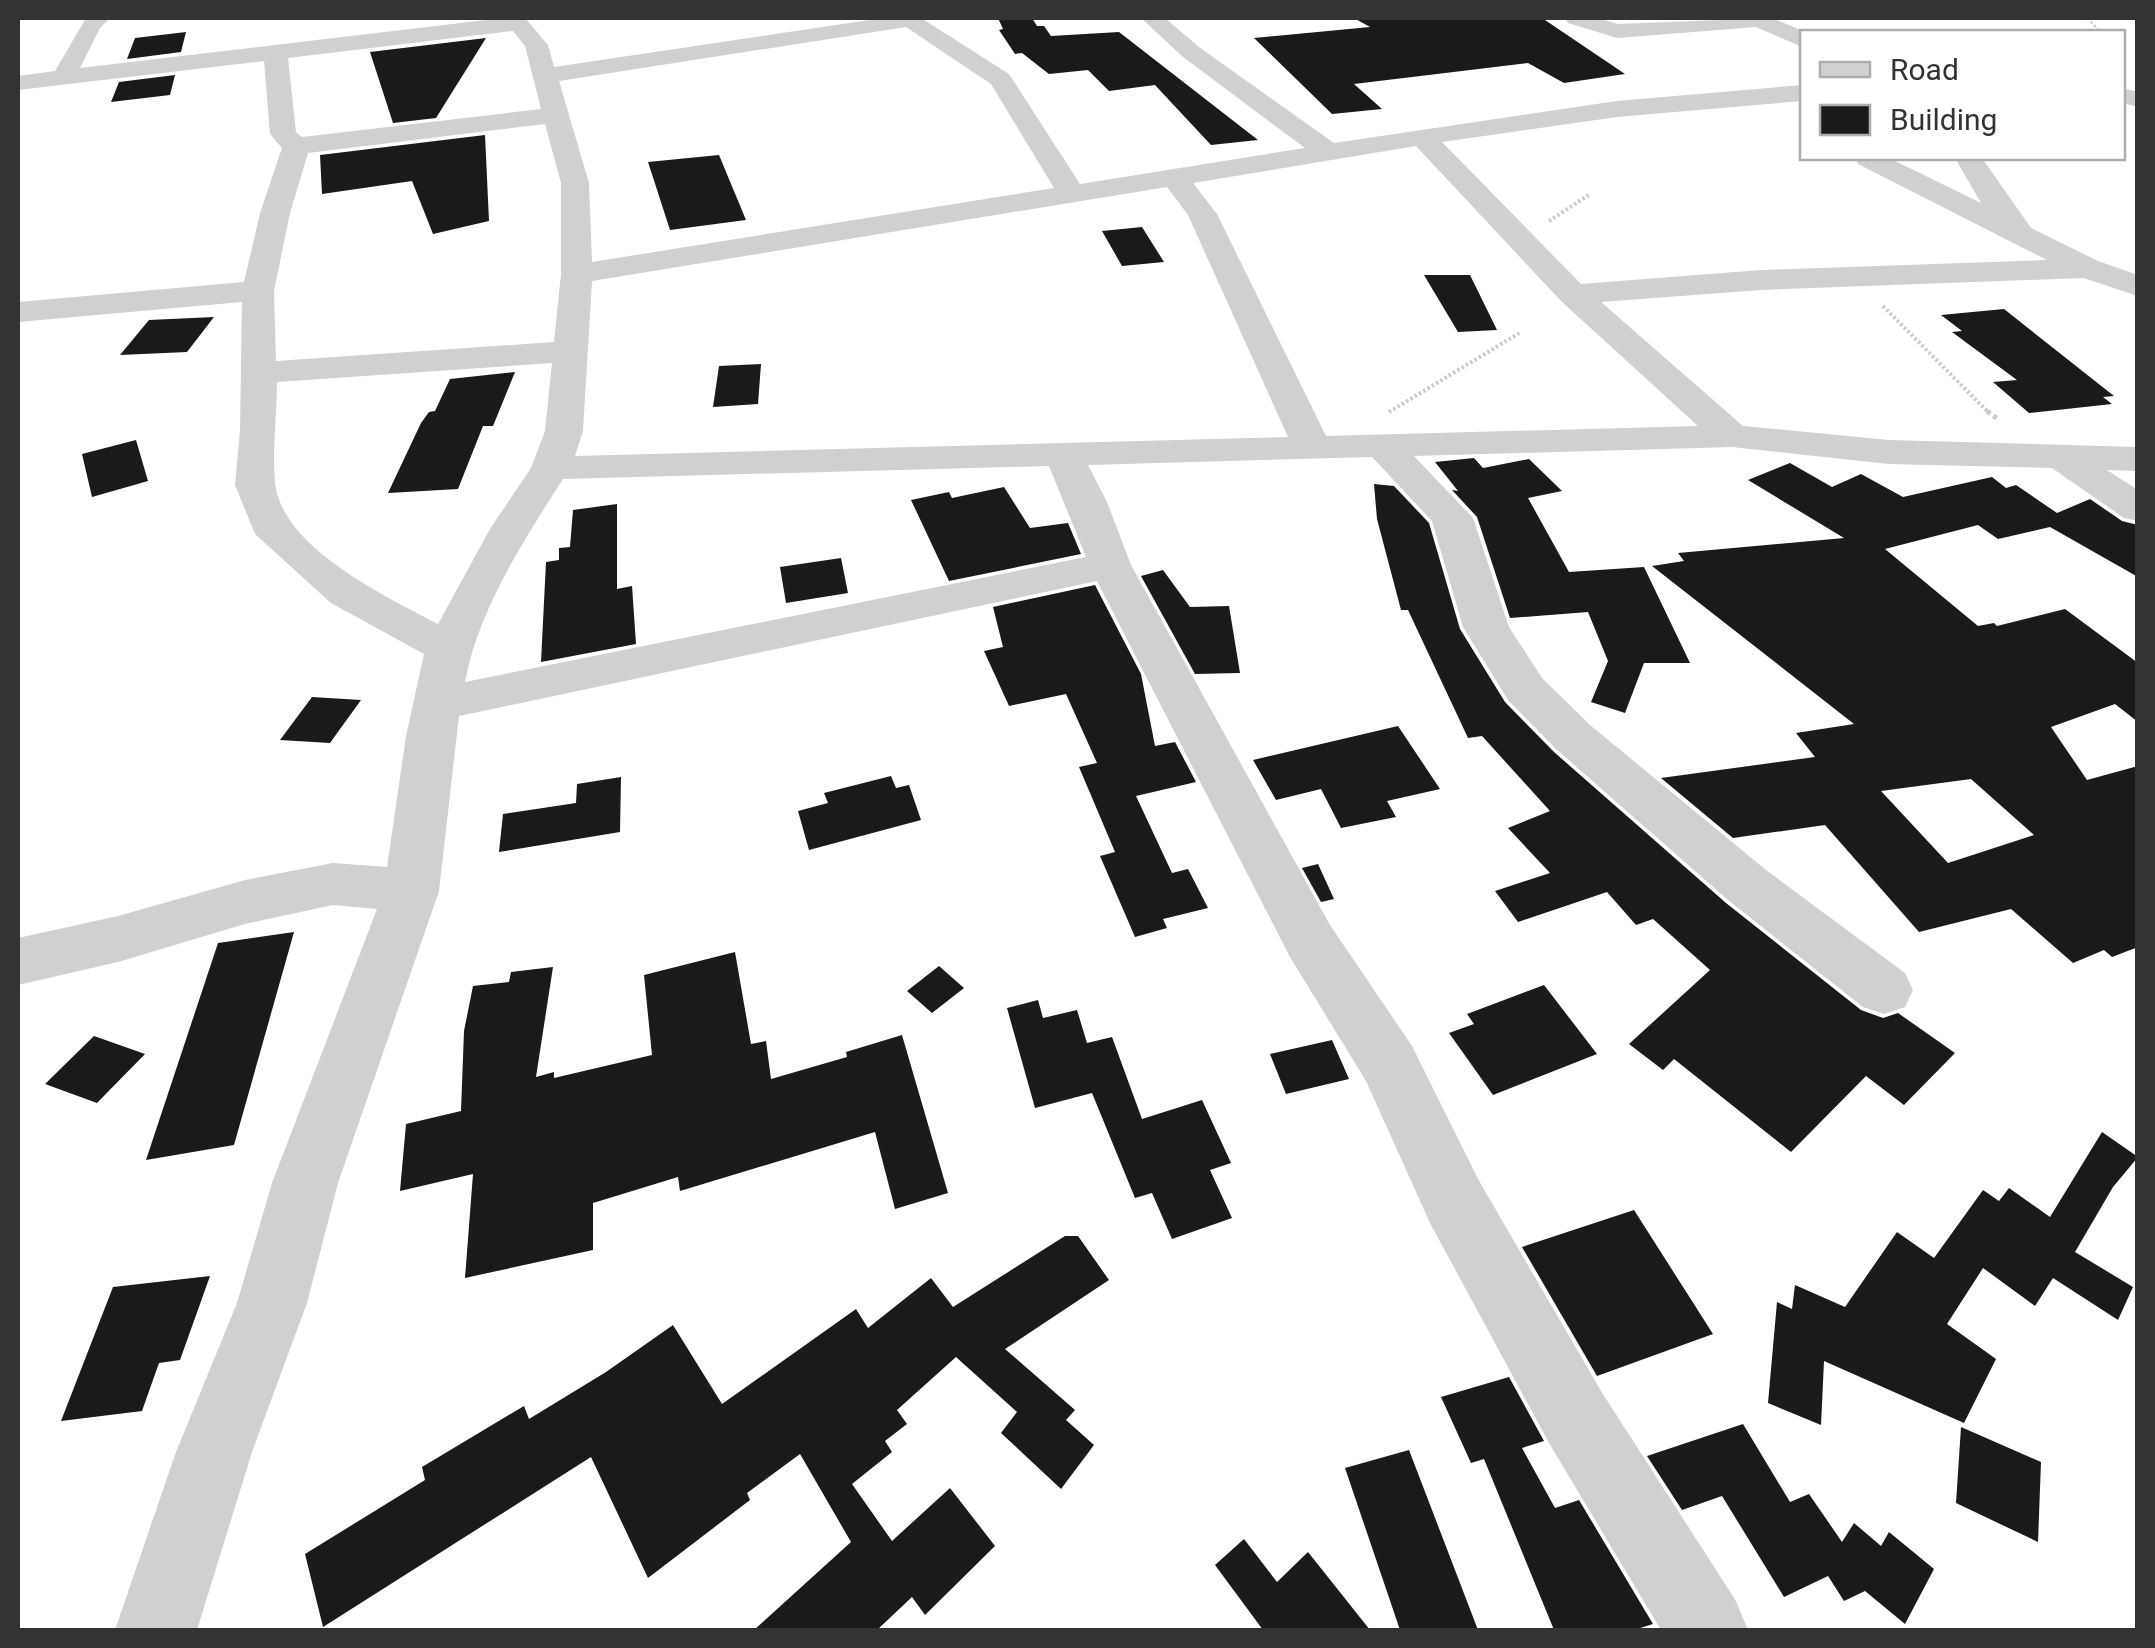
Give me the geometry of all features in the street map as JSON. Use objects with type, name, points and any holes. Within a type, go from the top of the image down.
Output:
[{"type":"street","points":[[64,77],[90,24],[99,18]]},
{"type":"street","points":[[1152,18],[1190,52],[1331,154]]},
{"type":"street","points":[[1576,18],[1617,32],[1758,19],[1800,39]]},
{"type":"street","points":[[296,146],[909,19],[1000,79],[1072,193]]},
{"type":"street","points":[[18,83],[516,21],[536,45],[575,182],[577,274],[564,431],[551,468],[512,528],[448,648],[411,891],[305,1183],[272,1303],[214,1452],[156,1630]]},
{"type":"street","points":[[275,52],[282,96],[282,134],[296,146]]},
{"type":"street","points":[[577,274],[1173,176],[1616,109],[1800,93]]},
{"type":"street","points":[[1744,96],[1786,118]]},
{"type":"street","points":[[1424,138],[1573,294],[1732,436]]},
{"type":"street","points":[[296,146],[258,291],[255,484],[276,534],[346,593],[448,648]]},
{"type":"street","points":[[1872,160],[2087,268],[2138,286]]},
{"type":"street","points":[[1971,160],[1992,198],[2025,235]]},
{"type":"street","points":[[1173,176],[1202,214],[1319,448]]},
{"type":"street","points":[[1573,294],[1842,276],[2087,268]]},
{"type":"street","points":[[18,312],[258,291]]},
{"type":"street","points":[[258,372],[570,351]]},
{"type":"street","points":[[551,468],[1732,436],[1889,452],[2138,459]]},
{"type":"street","points":[[1383,446],[1452,518],[1486,628],[1524,690],[1573,737],[1748,885],[1884,990]]},
{"type":"street","points":[[2060,456],[2138,509]]},
{"type":"street","points":[[1064,457],[1087,502],[1110,565],[1310,941],[1390,1065],[1454,1201],[1574,1417],[1706,1630]]},
{"type":"street","points":[[437,704],[1110,565]]},
{"type":"street","points":[[18,961],[118,939],[245,902],[333,884],[411,891]]},
{"type":"path","points":[[1522,238],[1590,194]]},
{"type":"path","points":[[1842,276],[1878,301],[1933,353],[1986,412],[2060,456]]},
{"type":"path","points":[[1319,448],[1520,332]]},
{"type":"building","points":[[998,18],[1032,18],[1051,36],[1119,32],[1258,140],[1211,145],[1155,85],[1109,91],[1088,70],[1049,74],[1022,53],[1015,54],[999,30],[1003,29]]},
{"type":"building","points":[[1354,18],[1542,18],[1625,74],[1564,83],[1528,63],[1354,84],[1382,109],[1332,114],[1254,38],[1370,27]]},
{"type":"building","points":[[186,32],[181,52],[127,59],[135,38]]},
{"type":"building","points":[[486,38],[436,118],[393,123],[370,52]]},
{"type":"building","points":[[175,75],[170,95],[111,102],[119,82]]},
{"type":"building","points":[[485,135],[489,221],[433,234],[412,181],[322,194],[320,155]]},
{"type":"building","points":[[719,155],[746,220],[670,230],[648,162]]},
{"type":"building","points":[[1142,227],[1164,262],[1122,266],[1102,231]]},
{"type":"building","points":[[1424,275],[1470,275],[1497,330],[1458,332]]},
{"type":"building","points":[[2004,309],[2114,396],[2103,397],[2112,404],[2029,413],[1993,382],[2017,380],[1952,332],[1962,331],[1941,315]]},
{"type":"building","points":[[214,317],[187,352],[120,355],[149,320]]},
{"type":"building","points":[[761,364],[758,404],[713,407],[719,366]]},
{"type":"building","points":[[515,372],[493,426],[483,426],[458,489],[388,493],[421,423],[429,412],[435,411],[450,379]]},
{"type":"building","points":[[136,440],[148,481],[92,497],[82,454]]},
{"type":"building","points":[[1474,458],[1483,468],[1529,459],[1562,491],[1528,498],[1569,572],[1644,567],[1690,663],[1644,663],[1625,713],[1591,702],[1608,661],[1588,612],[1510,618],[1477,517],[1452,490],[1458,491],[1435,462]]},
{"type":"building","points":[[1790,463],[1832,487],[1861,474],[1903,497],[1992,477],[2006,488],[2016,485],[2057,513],[2090,499],[2122,521],[2138,525],[2138,577],[2050,527],[1998,539],[1978,525],[1885,549],[1978,626],[1997,626],[2065,609],[2138,663],[2138,722],[2115,704],[2051,727],[2087,780],[2138,766],[2138,947],[2112,957],[2104,950],[2073,963],[2011,909],[1919,932],[1825,825],[1733,838],[1661,778],[1815,757],[1796,733],[1854,724],[1652,566],[1684,561],[1678,553],[1844,538],[1748,480]],"holes":[[[1971,779],[2034,835],[1948,863],[1881,791]]]},
{"type":"building","points":[[1374,484],[1394,486],[1429,523],[1460,629],[1505,702],[1554,752],[1726,903],[1861,1010],[1883,1018],[1898,1013],[1955,1053],[1904,1105],[1866,1076],[1791,1152],[1674,1059],[1663,1070],[1629,1044],[1710,970],[1653,919],[1636,925],[1607,892],[1518,922],[1495,891],[1550,873],[1508,828],[1550,811],[1482,736],[1468,738],[1408,610],[1401,610],[1377,519]]},
{"type":"building","points":[[1004,487],[1030,528],[1068,523],[1081,554],[949,581],[911,500],[949,492],[952,498]]},
{"type":"building","points":[[617,504],[617,589],[632,586],[636,644],[541,662],[546,562],[559,560],[559,548],[570,547],[573,510]]},
{"type":"building","points":[[841,558],[848,593],[786,603],[780,567]]},
{"type":"building","points":[[1163,570],[1190,607],[1229,606],[1240,673],[1195,674],[1141,576]]},
{"type":"building","points":[[1095,585],[1141,674],[1155,746],[1175,742],[1196,782],[1136,796],[1172,873],[1188,869],[1208,908],[1163,919],[1167,928],[1135,937],[1100,856],[1115,852],[1079,767],[1097,763],[1066,694],[1009,706],[984,651],[1003,647],[993,607]]},
{"type":"building","points":[[312,697],[361,700],[330,743],[280,740]]},
{"type":"building","points":[[1398,726],[1440,789],[1387,801],[1396,817],[1341,828],[1321,789],[1276,800],[1253,760]]},
{"type":"building","points":[[891,776],[896,788],[909,785],[921,820],[809,850],[798,811],[828,803],[824,793]]},
{"type":"building","points":[[621,777],[620,832],[499,852],[503,814],[576,803],[577,784]]},
{"type":"building","points":[[1318,864],[1334,899],[1321,902],[1302,868]]},
{"type":"building","points":[[294,932],[234,1145],[146,1160],[218,943]]},
{"type":"building","points":[[735,952],[751,1044],[766,1041],[771,1079],[847,1057],[846,1052],[902,1035],[948,1193],[895,1209],[875,1132],[680,1191],[678,1177],[593,1203],[593,1250],[465,1278],[473,1174],[400,1191],[406,1124],[461,1111],[464,1031],[473,986],[509,982],[511,972],[553,967],[536,1077],[554,1072],[554,1078],[652,1055],[644,975]]},
{"type":"building","points":[[939,966],[964,988],[932,1013],[907,991]]},
{"type":"building","points":[[1544,985],[1597,1054],[1493,1095],[1449,1033],[1474,1024],[1467,1014]]},
{"type":"building","points":[[1038,1000],[1043,1018],[1077,1010],[1087,1043],[1112,1037],[1142,1119],[1202,1100],[1231,1163],[1210,1170],[1232,1218],[1172,1239],[1152,1193],[1135,1198],[1092,1093],[1035,1108],[1007,1008]]},
{"type":"building","points":[[94,1036],[145,1054],[97,1103],[45,1084]]},
{"type":"building","points":[[1332,1040],[1349,1079],[1286,1094],[1270,1054]]},
{"type":"building","points":[[2102,1132],[2138,1157],[2113,1187],[2075,1252],[2133,1287],[2118,1320],[2053,1278],[2035,1306],[1983,1268],[1947,1324],[1996,1359],[1964,1423],[1824,1361],[1821,1425],[1768,1403],[1777,1302],[1792,1309],[1795,1285],[1845,1307],[1897,1232],[1934,1258],[1983,1190],[1999,1201],[2009,1188],[2050,1217]]},
{"type":"building","points":[[1634,1210],[1713,1334],[1597,1376],[1522,1247]]},
{"type":"building","points":[[1065,1236],[1078,1236],[1109,1280],[1005,1349],[1075,1410],[1066,1420],[1094,1445],[1061,1489],[1001,1433],[1017,1412],[956,1357],[897,1410],[907,1424],[885,1441],[892,1452],[852,1484],[892,1541],[950,1488],[995,1546],[925,1615],[912,1597],[877,1630],[754,1630],[851,1542],[800,1454],[747,1493],[750,1500],[648,1578],[591,1457],[323,1627],[305,1554],[425,1480],[422,1467],[524,1406],[529,1419],[673,1325],[722,1404],[856,1309],[868,1328],[931,1278],[953,1307]]},
{"type":"building","points":[[210,1276],[180,1360],[159,1363],[142,1411],[61,1421],[113,1287]]},
{"type":"building","points":[[1509,1377],[1544,1441],[1522,1448],[1555,1508],[1579,1500],[1653,1624],[1634,1630],[1554,1630],[1484,1459],[1471,1463],[1441,1397]]},
{"type":"building","points":[[1743,1424],[1790,1502],[1809,1494],[1842,1542],[1854,1523],[1881,1546],[1889,1532],[1934,1569],[1905,1624],[1865,1591],[1844,1601],[1828,1576],[1784,1597],[1722,1496],[1682,1510],[1647,1456]]},
{"type":"building","points":[[1961,1427],[2041,1462],[2038,1542],[1956,1503]]},
{"type":"building","points":[[1409,1450],[1478,1630],[1400,1630],[1345,1468]]},
{"type":"building","points":[[1244,1539],[1277,1582],[1308,1552],[1370,1630],[1263,1630],[1215,1565]]}]
